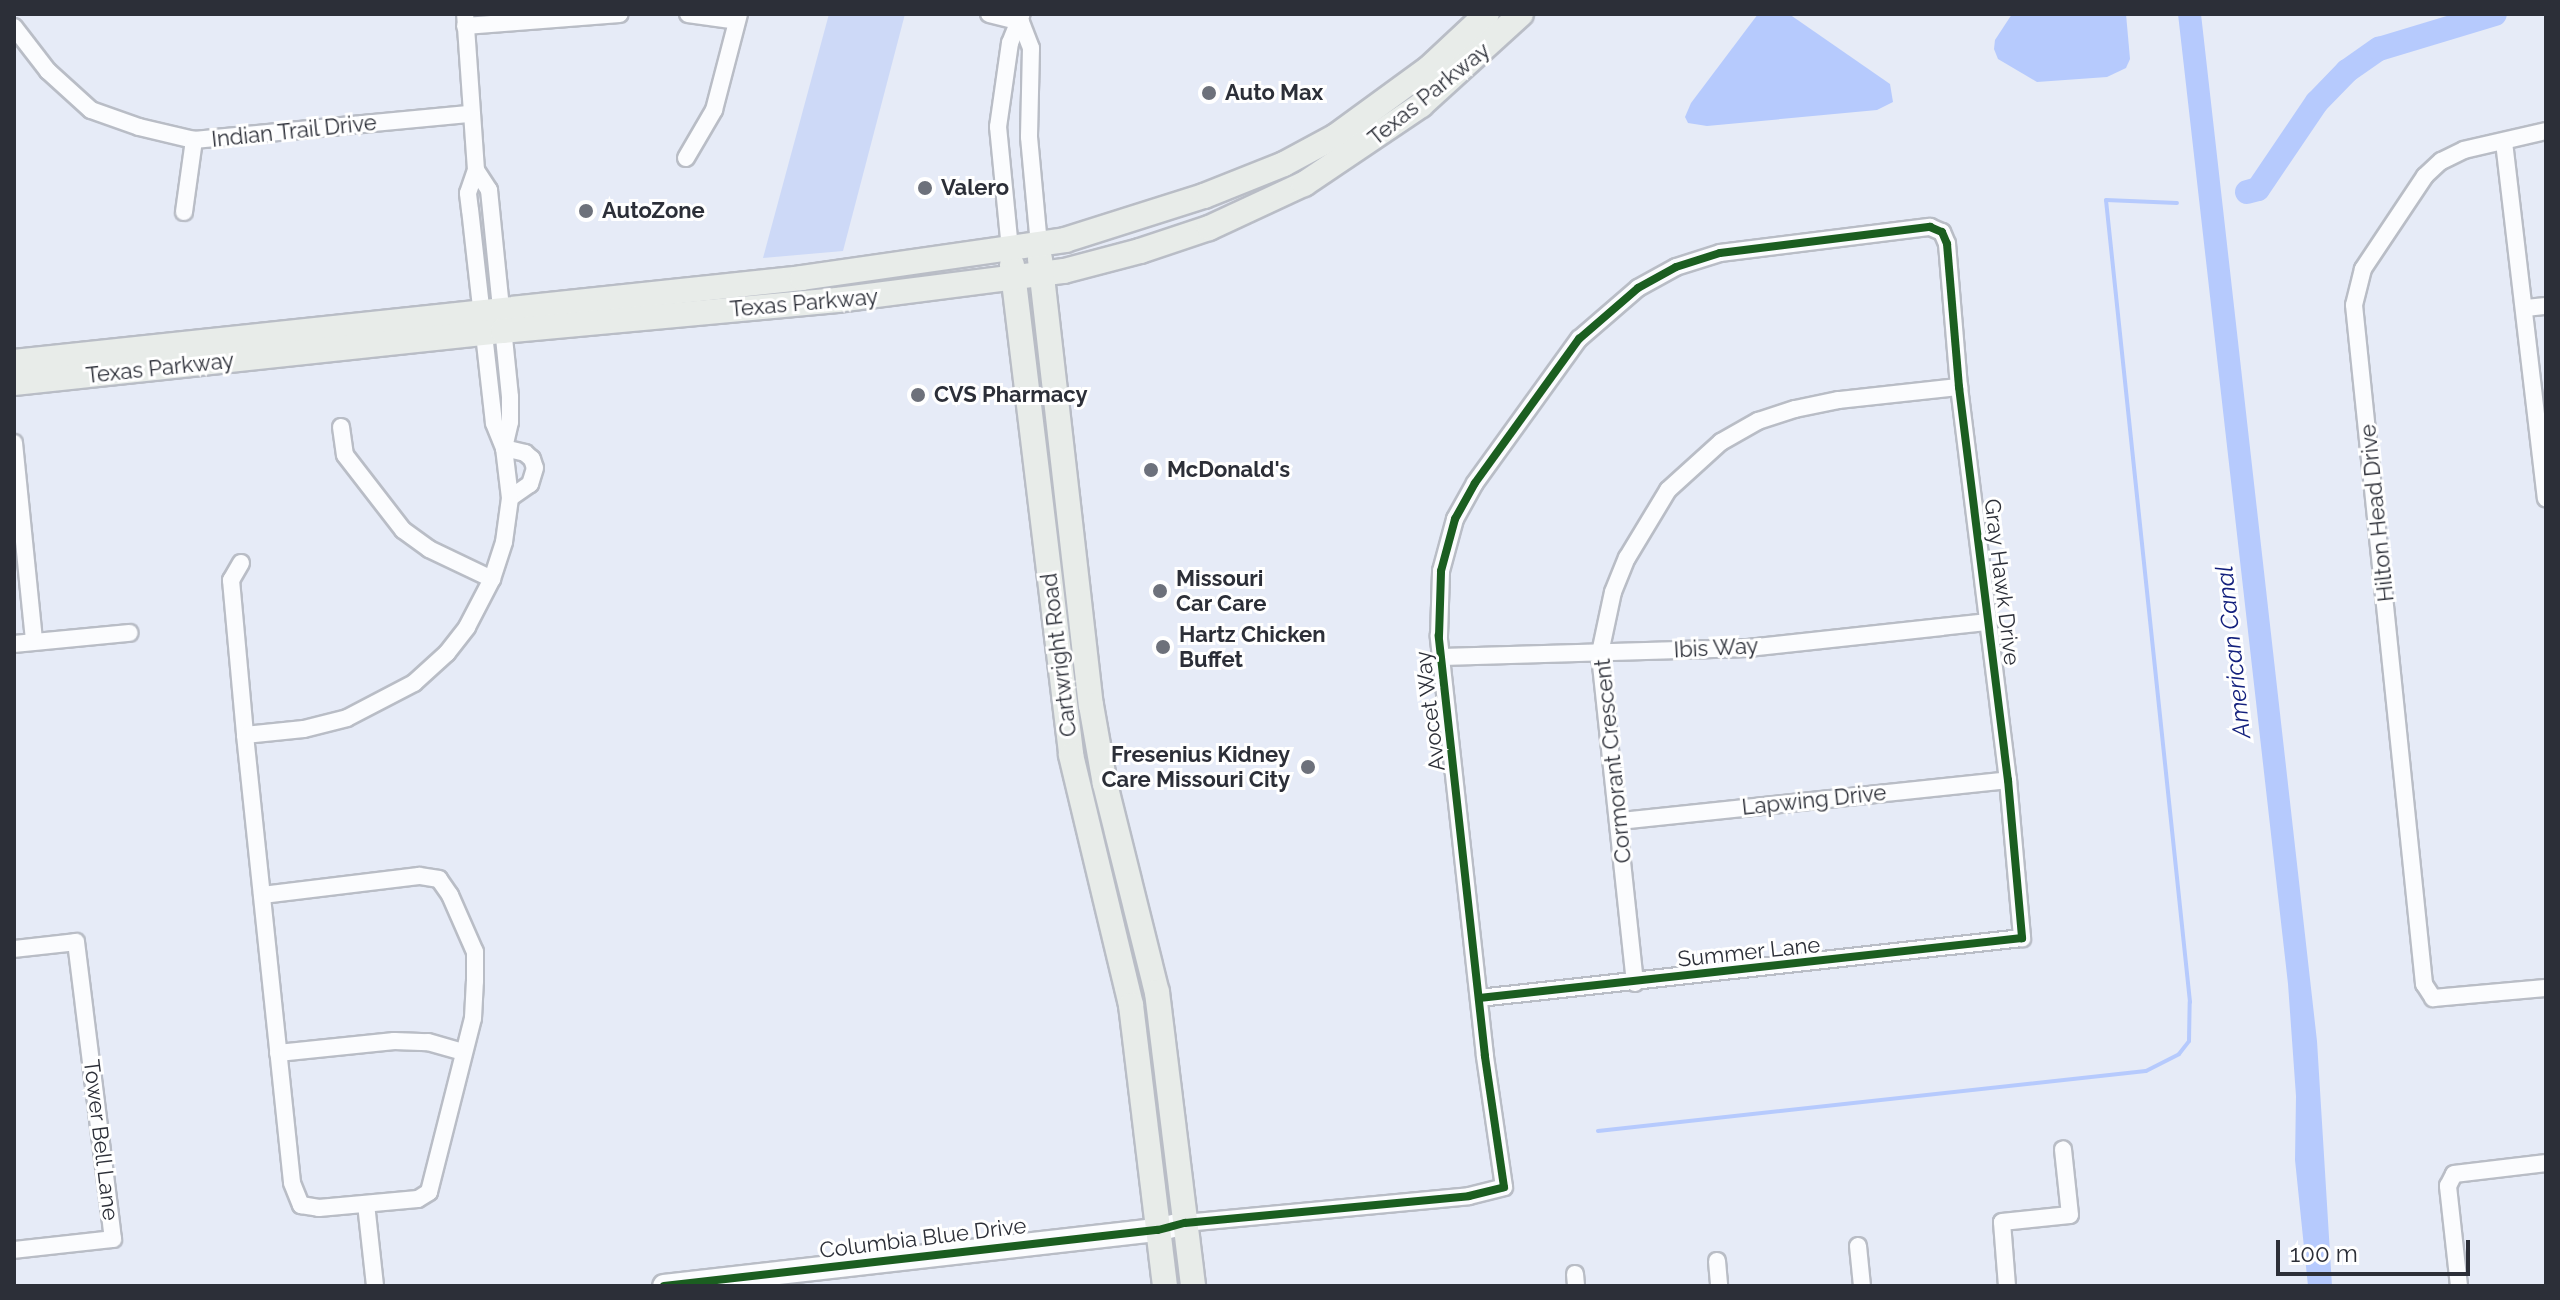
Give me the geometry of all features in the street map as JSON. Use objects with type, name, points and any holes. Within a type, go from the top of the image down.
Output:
[{"type":"main road","name":"Texas Parkway","points":[[14,383],[492,322],[1039,245],[1148,216],[1284,164],[1336,136],[1396,94],[1487,14]]},
{"type":"main road","name":"Texas Parkway","points":[[14,362],[492,322],[837,300],[1042,275],[1174,240],[1304,184],[1421,105],[1521,14]]},
{"type":"main road","name":"Cartwright Road","points":[[1039,245],[1091,705],[1113,822],[1143,928],[1165,1046],[1193,1286]]},
{"type":"main road","name":"Cartwright Road","points":[[1010,249],[1064,710],[1081,802],[1117,936],[1131,1005],[1165,1286]]},
{"type":"main road","points":[[1046,545],[1072,541]]},
{"type":"main road","points":[[1064,710],[1091,705]]},
{"type":"main road","points":[[1117,936],[1143,928]]},
{"type":"street","points":[[245,735],[304,729],[347,718],[414,683],[454,645],[492,579],[504,542],[510,498],[504,448],[510,422],[510,397],[492,322],[468,193],[476,170],[465,20],[620,14]]},
{"type":"street","points":[[686,158],[714,110],[738,17],[688,14]]},
{"type":"street","points":[[989,14],[1021,18]]},
{"type":"street","name":"Cartwright Road","points":[[1021,18],[1031,48],[1029,137],[1039,245]]},
{"type":"street","name":"Cartwright Road","points":[[1010,249],[998,127],[1010,43],[1021,18]]},
{"type":"street","name":"Indian Trail Drive","points":[[14,27],[48,71],[91,110],[139,127],[194,140],[471,114]]},
{"type":"street","name":"Hilton Head Drive","points":[[2546,131],[2464,150],[2441,161],[2425,176],[2363,269],[2354,305],[2424,984],[2433,998],[2546,988]]},
{"type":"street","points":[[184,212],[194,140]]},
{"type":"street","points":[[2504,142],[2526,308],[2546,499]]},
{"type":"street","name":"Avocet Way","points":[[1185,1223],[1469,1196],[1504,1187],[1479,998],[1442,657],[1441,571],[1455,519],[1483,471],[1579,339],[1600,317],[1638,288],[1676,267],[1720,253],[1930,227],[1942,232]]},
{"type":"street","name":"Gray Hawk Drive","points":[[1942,232],[1947,244],[1959,387],[2008,780],[2022,938]]},
{"type":"street","points":[[2526,308],[2546,306]]},
{"type":"street","name":"Cormorant Crescent","points":[[1635,983],[1600,653],[1613,592],[1650,516],[1676,482],[1721,442],[1758,421],[1795,409],[1959,387]]},
{"type":"street","points":[[341,427],[345,455],[403,530],[429,549],[492,579]]},
{"type":"street","points":[[14,443],[34,641]]},
{"type":"street","points":[[504,448],[525,453],[532,459],[535,468],[530,484],[510,498]]},
{"type":"street","points":[[241,563],[231,580],[245,735],[292,1183],[301,1205],[319,1208],[418,1199],[429,1192],[435,1179],[473,1018],[475,952],[467,928],[439,879],[419,876],[262,895]]},
{"type":"street","name":"Ibis Way","points":[[1442,657],[1748,648],[1989,622]]},
{"type":"street","points":[[14,644],[129,633]]},
{"type":"street","name":"Lapwing Drive","points":[[1620,821],[2008,780]]},
{"type":"street","name":"Summer Lane","points":[[1479,998],[2022,938]]},
{"type":"street","name":"Tower Bell Lane","points":[[14,949],[76,942],[113,1239],[14,1250]]},
{"type":"street","points":[[278,1053],[394,1041],[428,1042],[463,1052]]},
{"type":"street","points":[[2007,1286],[2002,1222],[2070,1215],[2063,1149]]},
{"type":"street","points":[[2459,1286],[2448,1186],[2454,1174],[2546,1163]]},
{"type":"street","points":[[366,1204],[375,1286]]},
{"type":"street","name":"Columbia Blue Drive","points":[[664,1286],[1158,1230],[1185,1223]]},
{"type":"street","points":[[1858,1246],[1862,1286]]},
{"type":"street","points":[[1717,1261],[1719,1286]]},
{"type":"shaded area","points":[[829,14],[905,14],[843,251],[763,258]]},
{"type":"water","points":[[1758,14],[1789,14],[1890,84],[1893,102],[1877,110],[1707,126],[1688,123],[1685,117],[1691,103]]},
{"type":"water","points":[[2012,14],[2126,14],[2130,59],[2126,68],[2107,77],[2037,82],[1998,59],[1994,49],[1995,40]]},
{"type":"water","name":"American Canal","points":[[2178,14],[2201,14],[2317,1041],[2332,1286],[2308,1286],[2295,1160],[2296,1096],[2288,984]]},
{"type":"waterway","points":[[2247,192],[2258,189],[2317,102],[2347,71],[2379,49],[2495,14]]},
{"type":"waterway","points":[[1598,1131],[2146,1071],[2179,1054],[2189,1041],[2190,1002],[2106,200],[2177,203]]},
{"type":"cycle path","points":[[664,1286],[1158,1230],[1185,1223],[1469,1196],[1504,1187],[1485,1056],[1439,636],[1441,571],[1455,519],[1475,483],[1579,339],[1638,288],[1676,267],[1720,253],[1930,227],[1942,232],[1947,244],[1959,387],[2008,780],[2022,938],[1479,998]]},
{"type":"place","name":"Auto Max","points":[[1209,93]]},
{"type":"place","name":"Valero","points":[[925,188]]},
{"type":"place","name":"AutoZone","points":[[586,211]]},
{"type":"place","name":"CVS Pharmacy","points":[[918,395]]},
{"type":"place","name":"McDonald's","points":[[1151,470]]},
{"type":"place","name":"Missouri Car Care","points":[[1160,591]]},
{"type":"place","name":"Hartz Chicken Buffet","points":[[1163,647]]},
{"type":"place","name":"Fresenius Kidney Care Missouri City","points":[[1308,767]]}]
